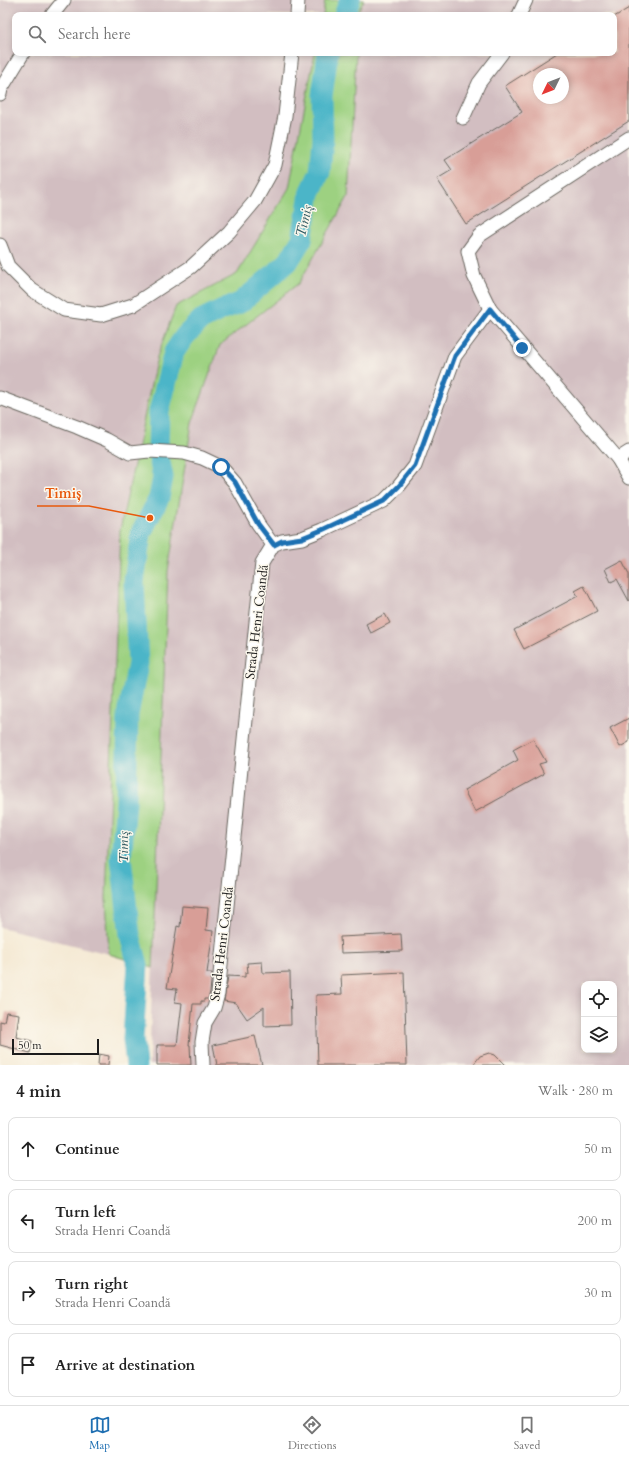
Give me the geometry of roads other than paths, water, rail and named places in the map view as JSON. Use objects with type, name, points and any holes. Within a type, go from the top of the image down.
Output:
[{"type":"street","points":[[54,12],[64,0]]},
{"type":"street","points":[[297,12],[298,0]]},
{"type":"street","points":[[520,12],[526,0]]},
{"type":"street","points":[[0,94],[21,56]]},
{"type":"street","points":[[0,245],[8,266],[32,290],[64,310],[101,315],[133,305],[191,267],[229,232],[255,201],[275,165],[285,116],[292,56]]},
{"type":"street","points":[[462,118],[479,83],[500,56]]},
{"type":"street","points":[[629,138],[479,236],[468,251],[474,276],[490,309],[618,459],[629,478]]},
{"type":"street","points":[[0,398],[77,427],[107,440],[130,453],[149,451],[184,453],[202,458],[221,467],[235,482],[258,524],[274,545],[282,541],[302,538],[322,530],[384,501],[399,486],[415,466],[455,356],[490,309]]},
{"type":"street","points":[[618,459],[629,452]]},
{"type":"street","name":"Strada Henri Coandă","points":[[203,1065],[202,1042],[205,1023],[214,1008],[218,994],[262,563],[274,545]]},
{"type":"waterway","name":"Timiș","points":[[345,12],[350,0]]},
{"type":"waterway","name":"Timiș","points":[[136,1065],[133,1039],[138,965],[130,935],[121,858],[126,803],[128,715],[138,663],[134,582],[141,533],[159,498],[163,477],[158,453],[159,412],[174,352],[185,336],[201,320],[223,309],[240,303],[288,262],[302,239],[310,193],[320,172],[323,139],[322,96],[328,56]]},
{"type":"place","name":"Timiș","points":[[150,518]]}]
